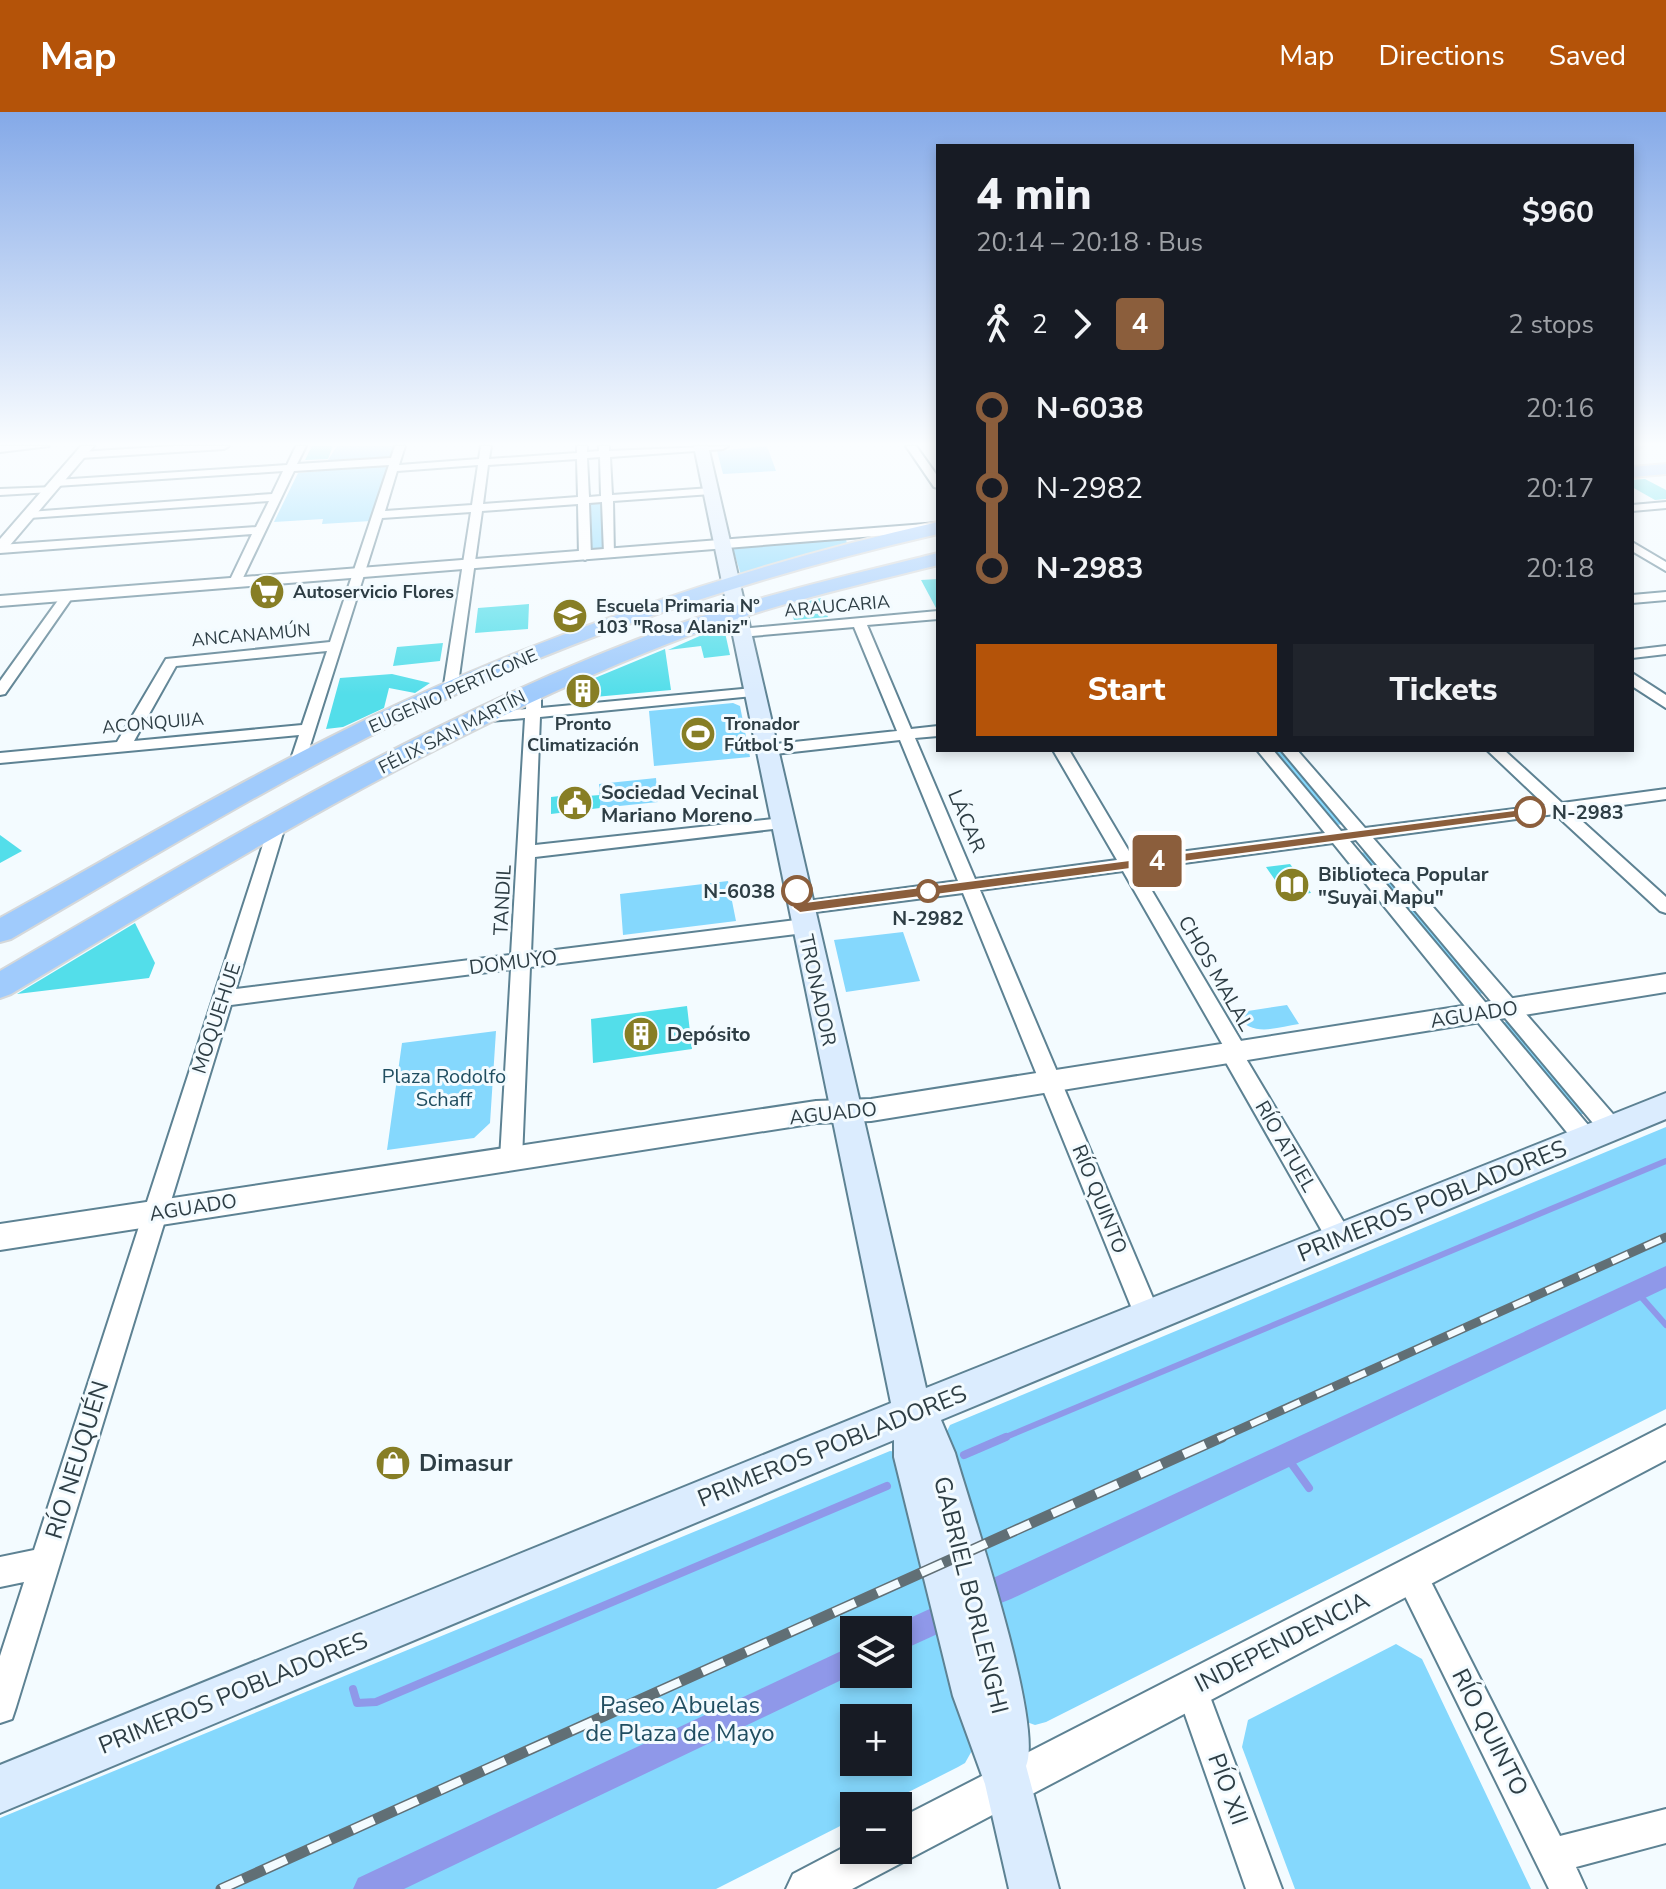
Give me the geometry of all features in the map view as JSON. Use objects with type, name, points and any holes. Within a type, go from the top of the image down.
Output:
[{"type":"highway","name":"EUGENIO PERTICONE","points":[[0,931],[297,765],[450,691],[634,615],[845,542],[926,529]]},
{"type":"highway","name":"FÉLIX SAN MARTÍN","points":[[0,986],[278,823],[476,718],[534,702],[622,654],[738,623],[936,560]]},
{"type":"main road","name":"TRONADOR","points":[[719,529],[845,1111]]},
{"type":"main road","name":"PRIMEROS POBLADORES","points":[[0,1789],[1666,1106]]},
{"type":"main road","name":"GABRIEL BORLENGHI","points":[[845,1111],[912,1413],[914,1457],[976,1696],[1009,1784],[1034,1889]]},
{"type":"street","points":[[2,544],[16,529]]},
{"type":"street","points":[[297,765],[374,529]]},
{"type":"street","points":[[450,691],[474,529]]},
{"type":"street","points":[[585,529],[585,556]]},
{"type":"street","points":[[609,529],[610,554]]},
{"type":"street","points":[[2,544],[260,530],[235,582]]},
{"type":"street","points":[[0,601],[723,545],[845,542]]},
{"type":"street","points":[[1634,547],[1666,567]]},
{"type":"street","points":[[0,691],[68,595]]},
{"type":"street","points":[[1634,599],[1666,596]]},
{"type":"street","name":"ARAUCARIA","points":[[738,623],[859,622],[936,615]]},
{"type":"street","name":"LÁCAR","points":[[859,622],[1052,1081]]},
{"type":"street","name":"ANCANAMÚN","points":[[123,746],[171,662],[335,646]]},
{"type":"street","points":[[1634,654],[1666,650]]},
{"type":"street","points":[[1634,679],[1666,703]]},
{"type":"street","points":[[534,702],[753,692]]},
{"type":"street","name":"TANDIL","points":[[511,1159],[534,702]]},
{"type":"street","name":"ACONQUIJA","points":[[0,758],[310,729]]},
{"type":"street","points":[[766,750],[936,731]]},
{"type":"street","name":"CHOS MALAL","points":[[1062,752],[1234,1052]]},
{"type":"street","points":[[1267,752],[1482,1013],[1599,1134]]},
{"type":"street","points":[[1291,752],[1509,1008],[1599,1134]]},
{"type":"street","points":[[1497,752],[1666,907]]},
{"type":"street","name":"DOMUYO","points":[[223,998],[521,961],[802,917],[970,886],[1666,794]]},
{"type":"street","name":"MOQUEHUE","points":[[154,1213],[278,823]]},
{"type":"street","points":[[526,852],[782,823]]},
{"type":"street","name":"AGUADO","points":[[0,1237],[816,1112],[845,1111],[1052,1081],[1666,983]]},
{"type":"street","name":"RÍO ATUEL","points":[[1234,1052],[1340,1239]]},
{"type":"street","name":"RÍO QUINTO","points":[[1052,1081],[1148,1317]]},
{"type":"street","name":"RÍO NEUQUÉN","points":[[0,1707],[154,1213]]},
{"type":"street","name":"INDEPENDENCIA","points":[[912,1835],[1666,1442]]},
{"type":"street","points":[[0,1572],[45,1563]]},
{"type":"street","name":"RÍO QUINTO","points":[[1411,1575],[1568,1889]]},
{"type":"street","name":"PÍO XII","points":[[1192,1689],[1264,1889]]},
{"type":"street","points":[[1552,1856],[1666,1826]]},
{"type":"street","points":[[808,1889],[856,1864]]},
{"type":"green space","points":[[588,529],[604,529],[605,550],[589,552]]},
{"type":"green space","points":[[846,540],[848,546],[741,575],[733,549]]},
{"type":"green space","name":"Tronador Fútbol 5","points":[[733,703],[740,706],[750,757],[654,766],[649,711]]},
{"type":"green space","points":[[1275,752],[1285,752],[1346,824],[1335,825]]},
{"type":"green space","points":[[656,778],[658,802],[600,808],[599,784]]},
{"type":"green space","points":[[1368,852],[1487,993],[1476,994],[1359,853]]},
{"type":"green space","points":[[728,881],[736,921],[623,935],[620,894]]},
{"type":"green space","points":[[903,932],[920,981],[846,992],[834,940]]},
{"type":"green space","points":[[1287,1005],[1299,1024],[1255,1029],[1241,1021],[1235,1013]]},
{"type":"green space","points":[[1512,1021],[1589,1113],[1577,1115],[1500,1023]]},
{"type":"green space","name":"Plaza Rodolfo Schaff","points":[[496,1031],[490,1123],[474,1138],[387,1150],[402,1043]]},
{"type":"green space","points":[[1666,1127],[1666,1409],[1046,1722],[1035,1725],[1024,1721],[944,1437],[950,1425]]},
{"type":"green space","name":"Paseo Abuelas de Plaza de Mayo","points":[[890,1451],[897,1452],[974,1747],[965,1763],[909,1792],[840,1792],[840,1826],[716,1889],[0,1889],[0,1818]]},
{"type":"green space","points":[[1396,1644],[1422,1659],[1531,1889],[1295,1889],[1242,1747],[1248,1720]]},
{"type":"building","points":[[936,579],[936,608],[921,580]]},
{"type":"building","points":[[821,598],[828,617],[794,620],[790,606]]},
{"type":"building","points":[[529,604],[528,629],[475,633],[478,608]]},
{"type":"building","points":[[724,628],[730,655],[704,658],[701,646],[668,650]]},
{"type":"building","points":[[443,643],[440,661],[393,666],[397,647]]},
{"type":"building","points":[[665,649],[671,690],[573,699],[573,687]]},
{"type":"building","points":[[392,674],[430,683],[415,693],[389,688],[384,708],[343,727],[326,729],[340,678]]},
{"type":"building","name":"Sociedad Vecinal Mariano Moreno","points":[[587,793],[587,796],[600,795],[600,808],[551,814],[551,797]]},
{"type":"building","points":[[0,835],[22,851],[0,863]]},
{"type":"building","name":"Biblioteca Popular \"Suyai Mapu\"","points":[[1290,864],[1311,893],[1286,896],[1266,867]]},
{"type":"building","points":[[135,923],[155,963],[149,978],[17,994]]},
{"type":"building","name":"Depósito","points":[[687,1006],[692,1049],[593,1063],[591,1019]]},
{"type":"waterway","points":[[1001,1439],[1666,1161]]},
{"type":"waterway","points":[[1001,1589],[1666,1277]]},
{"type":"waterway","points":[[1636,1291],[1666,1325]]},
{"type":"waterway","points":[[964,1455],[1006,1437]]},
{"type":"waterway","points":[[1286,1456],[1309,1488]]},
{"type":"waterway","points":[[353,1689],[357,1703],[376,1702],[887,1486]]},
{"type":"waterway","points":[[912,1631],[934,1621]]},
{"type":"waterway","points":[[369,1889],[840,1666]]},
{"type":"railway","points":[[1218,1439],[1666,1237]]},
{"type":"railway","points":[[221,1889],[1222,1437]]},
{"type":"bus line","name":"4","points":[[797,891],[800,908],[1530,812]]},
{"type":"place","name":"Autoservicio Flores","points":[[267,592]]},
{"type":"place","name":"Escuela Primaria Nº 103 \"Rosa Alaniz\"","points":[[570,616]]},
{"type":"place","name":"Pronto Climatización","points":[[583,691]]},
{"type":"place","name":"Tronador Fútbol 5","points":[[698,734]]},
{"type":"place","name":"Sociedad Vecinal Mariano Moreno","points":[[575,803]]},
{"type":"place","name":"N-2983","points":[[1530,812]]},
{"type":"place","name":"Biblioteca Popular \"Suyai Mapu\"","points":[[1292,885]]},
{"type":"place","name":"N-6038","points":[[797,891]]},
{"type":"place","name":"N-2982","points":[[928,891]]},
{"type":"place","name":"Depósito","points":[[641,1034]]},
{"type":"place","name":"Dimasur","points":[[393,1463]]}]
